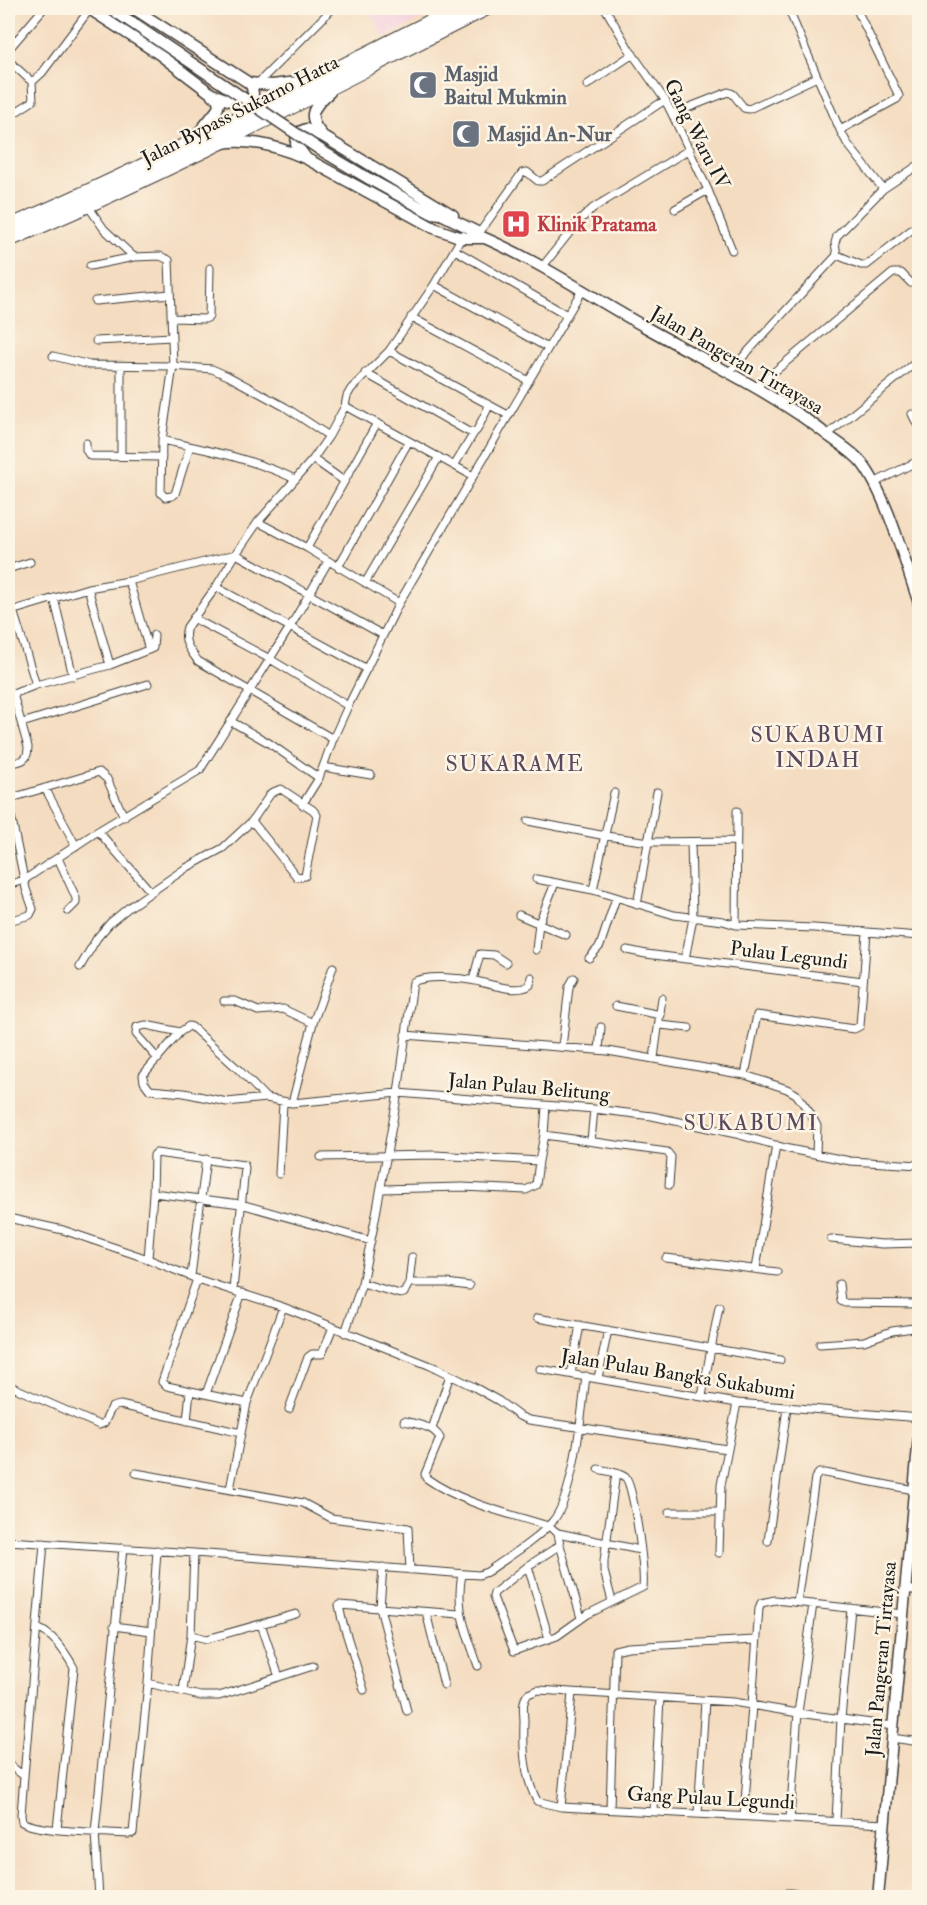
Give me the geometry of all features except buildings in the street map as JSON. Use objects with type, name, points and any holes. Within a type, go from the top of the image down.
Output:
[{"type":"highway","name":"Jalan Bypass Sukarno Hatta","points":[[8,227],[191,143],[458,8]]},
{"type":"highway","name":"Jalan Bypass Sukarno Hatta","points":[[8,240],[88,206],[278,115],[338,82],[487,8]]},
{"type":"main road","points":[[89,8],[159,54],[215,95],[233,102],[245,103],[253,94],[253,83]]},
{"type":"main road","name":"Jalan Pangeran Tirtayasa","points":[[110,8],[322,151],[431,213],[437,220],[463,235]]},
{"type":"main road","points":[[133,8],[253,83],[272,85],[313,80]]},
{"type":"main road","points":[[324,137],[315,126],[313,114],[318,103],[338,82]]},
{"type":"main road","points":[[191,143],[217,110],[219,103],[215,95]]},
{"type":"main road","points":[[307,159],[296,144],[297,133],[308,129],[324,137]]},
{"type":"main road","name":"Jalan Pangeran Tirtayasa","points":[[324,137],[482,236],[543,266],[756,387],[800,415],[861,461],[874,483],[892,525],[920,606]]},
{"type":"main road","name":"Jalan Pangeran Tirtayasa","points":[[213,146],[227,142],[247,143],[287,151],[307,159],[434,228],[463,235],[482,236]]},
{"type":"main road","name":"Jalan Pangeran Tirtayasa","points":[[431,213],[441,214],[482,236]]},
{"type":"main road","name":"Jalan Pangeran Tirtayasa","points":[[878,1898],[920,1424]]},
{"type":"street","points":[[8,50],[44,8]]},
{"type":"street","points":[[32,82],[42,73],[89,8]]},
{"type":"street","points":[[253,83],[333,8]]},
{"type":"street","name":"Gang Waru IV","points":[[605,8],[665,100],[690,149],[732,250]]},
{"type":"street","points":[[788,8],[840,130],[847,143],[883,189]]},
{"type":"street","points":[[840,130],[899,96],[856,8]]},
{"type":"street","points":[[587,86],[633,54]]},
{"type":"street","points":[[8,60],[32,82],[33,101],[8,117]]},
{"type":"street","points":[[672,114],[728,92],[733,94],[744,108],[749,109],[817,77]]},
{"type":"street","points":[[482,236],[522,173],[527,172],[538,181],[542,181],[665,100]]},
{"type":"street","points":[[543,266],[593,208],[690,149]]},
{"type":"street","points":[[837,255],[835,243],[837,236],[883,189],[920,164]]},
{"type":"street","points":[[675,209],[708,190]]},
{"type":"street","points":[[88,206],[104,229],[134,257]]},
{"type":"street","points":[[837,255],[861,265],[867,265],[920,223]]},
{"type":"street","points":[[333,739],[198,661],[186,645],[184,635],[258,522],[313,459],[329,436],[351,389],[389,351],[434,285],[463,235]]},
{"type":"street","points":[[455,250],[567,315]]},
{"type":"street","points":[[729,372],[837,255]]},
{"type":"street","points":[[90,266],[134,257],[160,256],[169,260],[173,366],[162,440],[161,493],[165,497],[175,494],[189,446]]},
{"type":"street","points":[[172,318],[205,320],[209,317],[210,268]]},
{"type":"street","points":[[756,387],[893,273],[901,273],[911,283]]},
{"type":"street","points":[[434,285],[548,348]]},
{"type":"street","points":[[302,805],[319,778],[348,706],[399,603],[582,290]]},
{"type":"street","points":[[95,301],[170,294]]},
{"type":"street","points":[[411,317],[529,381]]},
{"type":"street","points":[[96,341],[172,337]]},
{"type":"street","points":[[389,351],[508,415]]},
{"type":"street","points":[[53,356],[90,365],[212,369],[285,407],[329,436]]},
{"type":"street","points":[[827,435],[920,359]]},
{"type":"street","points":[[121,456],[122,366]]},
{"type":"street","points":[[365,374],[467,432],[474,433]]},
{"type":"street","points":[[345,406],[473,476]]},
{"type":"street","points":[[454,466],[489,406]]},
{"type":"street","points":[[912,414],[920,429]]},
{"type":"street","points":[[307,548],[377,423]]},
{"type":"street","points":[[162,440],[219,452],[295,479]]},
{"type":"street","points":[[338,567],[409,441]]},
{"type":"street","points":[[86,443],[86,450],[90,456],[162,457]]},
{"type":"street","points":[[364,583],[439,457]]},
{"type":"street","points":[[313,459],[344,481]]},
{"type":"street","points":[[874,483],[920,460]]},
{"type":"street","points":[[258,522],[307,548],[399,603]]},
{"type":"street","points":[[36,685],[10,611],[88,588],[129,581],[236,554],[383,635]]},
{"type":"street","points":[[8,569],[30,562]]},
{"type":"street","points":[[8,885],[24,880],[98,831],[200,770],[232,722],[328,562]]},
{"type":"street","points":[[129,581],[149,650]]},
{"type":"street","points":[[216,587],[367,669]]},
{"type":"street","points":[[88,588],[110,665]]},
{"type":"street","points":[[54,598],[72,676]]},
{"type":"street","points":[[193,618],[270,659],[348,706]]},
{"type":"street","points":[[8,764],[21,761],[28,756],[22,723],[10,695],[36,685],[110,665],[149,650],[154,644],[154,635]]},
{"type":"street","points":[[22,723],[148,684]]},
{"type":"street","points":[[232,722],[269,743],[319,778]]},
{"type":"street","points":[[323,767],[371,775]]},
{"type":"street","points":[[8,921],[30,915],[33,912],[24,880],[8,800],[99,772],[107,779],[124,817]]},
{"type":"street","points":[[45,788],[76,846]]},
{"type":"street","points":[[80,967],[97,938],[110,923],[186,868],[223,848],[252,821],[272,793],[278,789],[314,810],[317,819],[303,878],[297,877],[252,821]]},
{"type":"street","points":[[637,905],[650,842],[657,792]]},
{"type":"street","points":[[593,890],[614,793]]},
{"type":"street","points":[[736,925],[737,811]]},
{"type":"street","points":[[528,820],[606,836],[650,842],[735,841]]},
{"type":"street","points":[[98,831],[151,892]]},
{"type":"street","points":[[685,959],[693,918],[691,842]]},
{"type":"street","points":[[58,858],[76,898],[76,903],[68,911]]},
{"type":"street","points":[[536,879],[593,890],[637,905],[693,918],[723,921],[736,925],[867,932]]},
{"type":"street","points":[[536,950],[540,923],[555,883]]},
{"type":"street","points":[[589,958],[600,946],[616,898]]},
{"type":"street","points":[[519,915],[566,935]]},
{"type":"street","name":"Pulau Legundi","points":[[627,950],[863,981],[867,932],[920,936]]},
{"type":"street","points":[[473,981],[480,954],[494,955],[506,963]]},
{"type":"street","points":[[292,1103],[313,1023],[333,967]]},
{"type":"street","points":[[345,1333],[362,1283],[371,1241],[398,1093],[413,982],[424,978],[473,981],[521,989],[530,985],[531,978]]},
{"type":"street","points":[[562,1047],[569,987],[574,978]]},
{"type":"street","points":[[745,1075],[757,1015],[857,1028],[861,1024],[863,981]]},
{"type":"street","points":[[654,1058],[662,998]]},
{"type":"street","points":[[224,1001],[235,1001],[258,1011],[283,1009],[313,1023]]},
{"type":"street","points":[[615,1006],[661,1015]]},
{"type":"street","points":[[180,1032],[146,1025],[137,1027],[136,1034],[158,1059],[180,1032],[189,1026],[192,1027],[266,1098]]},
{"type":"street","points":[[660,1025],[689,1028]]},
{"type":"street","points":[[599,1050],[601,1027]]},
{"type":"street","points":[[405,1035],[599,1050],[745,1075],[796,1094],[817,1126],[816,1154]]},
{"type":"street","name":"Jalan Pulau Belitung","points":[[158,1059],[143,1075],[144,1082],[150,1090],[184,1093],[227,1102],[266,1098],[292,1103],[398,1093],[594,1109],[652,1116],[850,1161],[920,1165]]},
{"type":"street","points":[[279,1174],[283,1103]]},
{"type":"street","points":[[381,1189],[462,1187],[533,1189],[536,1185],[544,1135],[546,1106]]},
{"type":"street","points":[[591,1141],[594,1109]]},
{"type":"street","points":[[544,1135],[667,1152],[671,1157],[669,1185]]},
{"type":"street","points":[[756,1269],[776,1145]]},
{"type":"street","points":[[148,1259],[155,1154],[244,1165],[233,1290]]},
{"type":"street","points":[[321,1157],[435,1155],[539,1161]]},
{"type":"street","points":[[206,1160],[194,1278],[162,1382],[167,1386],[248,1403]]},
{"type":"street","points":[[153,1193],[241,1204],[371,1241]]},
{"type":"street","points":[[8,1218],[63,1230],[148,1259],[194,1278],[283,1307],[450,1375],[529,1420],[727,1449]]},
{"type":"street","points":[[831,1239],[882,1244],[920,1243]]},
{"type":"street","points":[[362,1283],[405,1293],[409,1282],[412,1257]]},
{"type":"street","points":[[666,1258],[777,1272]]},
{"type":"street","points":[[409,1282],[447,1282],[469,1286]]},
{"type":"street","points":[[839,1284],[841,1301],[845,1303],[920,1304]]},
{"type":"street","points":[[206,1394],[242,1293]]},
{"type":"street","points":[[230,1489],[248,1403],[283,1307]]},
{"type":"street","points":[[702,1396],[720,1307]]},
{"type":"street","points":[[537,1317],[780,1360]]},
{"type":"street","points":[[571,1374],[580,1325]]},
{"type":"street","points":[[290,1409],[308,1357],[312,1354],[322,1354],[333,1327]]},
{"type":"street","points":[[820,1344],[864,1341],[892,1332],[920,1327]]},
{"type":"street","points":[[598,1378],[608,1330]]},
{"type":"street","name":"Jalan Pulau Bangka Sukabumi","points":[[540,1370],[737,1403],[920,1418]]},
{"type":"street","points":[[432,1429],[450,1375]]},
{"type":"street","points":[[8,1540],[479,1575],[554,1521],[566,1497],[580,1428],[586,1376]]},
{"type":"street","points":[[8,1385],[99,1425],[104,1423],[116,1405],[240,1433]]},
{"type":"street","points":[[187,1421],[190,1391]]},
{"type":"street","points":[[719,1553],[718,1512],[727,1449],[737,1403]]},
{"type":"street","points":[[768,1541],[788,1408]]},
{"type":"street","points":[[404,1421],[432,1429],[439,1434],[440,1438],[425,1474],[428,1479],[471,1501],[548,1526],[558,1533],[640,1550]]},
{"type":"street","points":[[560,1545],[495,1592],[493,1597],[514,1651],[564,1632],[581,1618],[643,1587],[640,1550],[629,1483],[627,1478],[616,1473],[598,1470]]},
{"type":"street","points":[[136,1473],[303,1503],[331,1518],[408,1528],[410,1570]]},
{"type":"street","points":[[612,1601],[604,1571],[616,1473]]},
{"type":"street","points":[[797,1602],[815,1478],[819,1473],[914,1490]]},
{"type":"street","points":[[669,1512],[718,1512]]},
{"type":"street","points":[[558,1533],[581,1618]]},
{"type":"street","points":[[44,1543],[22,1822],[30,1826],[95,1832],[128,1834],[134,1831],[148,1683],[157,1550]]},
{"type":"street","points":[[99,1898],[95,1832],[123,1548]]},
{"type":"street","points":[[183,1691],[191,1635],[194,1553]]},
{"type":"street","points":[[528,1566],[549,1639]]},
{"type":"street","points":[[383,1567],[380,1608],[407,1711]]},
{"type":"street","points":[[462,1574],[459,1592],[460,1614],[478,1666]]},
{"type":"street","points":[[905,1589],[920,1591]]},
{"type":"street","points":[[744,1816],[755,1640],[761,1603],[775,1600],[903,1614]]},
{"type":"street","points":[[790,1819],[798,1713],[813,1604]]},
{"type":"street","points":[[364,1690],[338,1607],[340,1605],[460,1614]]},
{"type":"street","points":[[836,1821],[841,1719],[851,1608]]},
{"type":"street","points":[[426,1612],[444,1685]]},
{"type":"street","points":[[191,1635],[207,1639],[296,1614]]},
{"type":"street","points":[[261,1624],[279,1677]]},
{"type":"street","points":[[114,1626],[151,1631]]},
{"type":"street","points":[[37,1628],[49,1635],[74,1668],[57,1829]]},
{"type":"street","points":[[610,1809],[614,1653],[617,1649],[755,1640]]},
{"type":"street","points":[[148,1683],[200,1696],[219,1696],[313,1666]]},
{"type":"street","name":"Gang Pulau Legundi","points":[[572,1693],[538,1690],[525,1698],[524,1758],[537,1801],[561,1807],[884,1824]]},
{"type":"street","points":[[561,1807],[572,1693],[734,1702],[893,1726]]},
{"type":"street","points":[[654,1811],[660,1698]]},
{"type":"street","points":[[698,1814],[705,1701]]},
{"type":"street","points":[[892,1738],[920,1742]]},
{"type":"street","points":[[8,1764],[24,1776]]},
{"type":"street","points":[[783,1898],[786,1893],[790,1893],[827,1898]]},
{"type":"shaded area","points":[[367,8],[442,8],[384,38]]},
{"type":"place","name":"Masjid Baitul Mukmin","points":[[423,85]]},
{"type":"place","name":"Masjid An-Nur","points":[[466,134]]},
{"type":"place","name":"Klinik Pratama","points":[[516,224]]},
{"type":"district","name":"SUKABUMI INDAH","points":[[818,748]]},
{"type":"district","name":"SUKARAME","points":[[515,764]]},
{"type":"district","name":"SUKABUMI","points":[[751,1123]]}]
